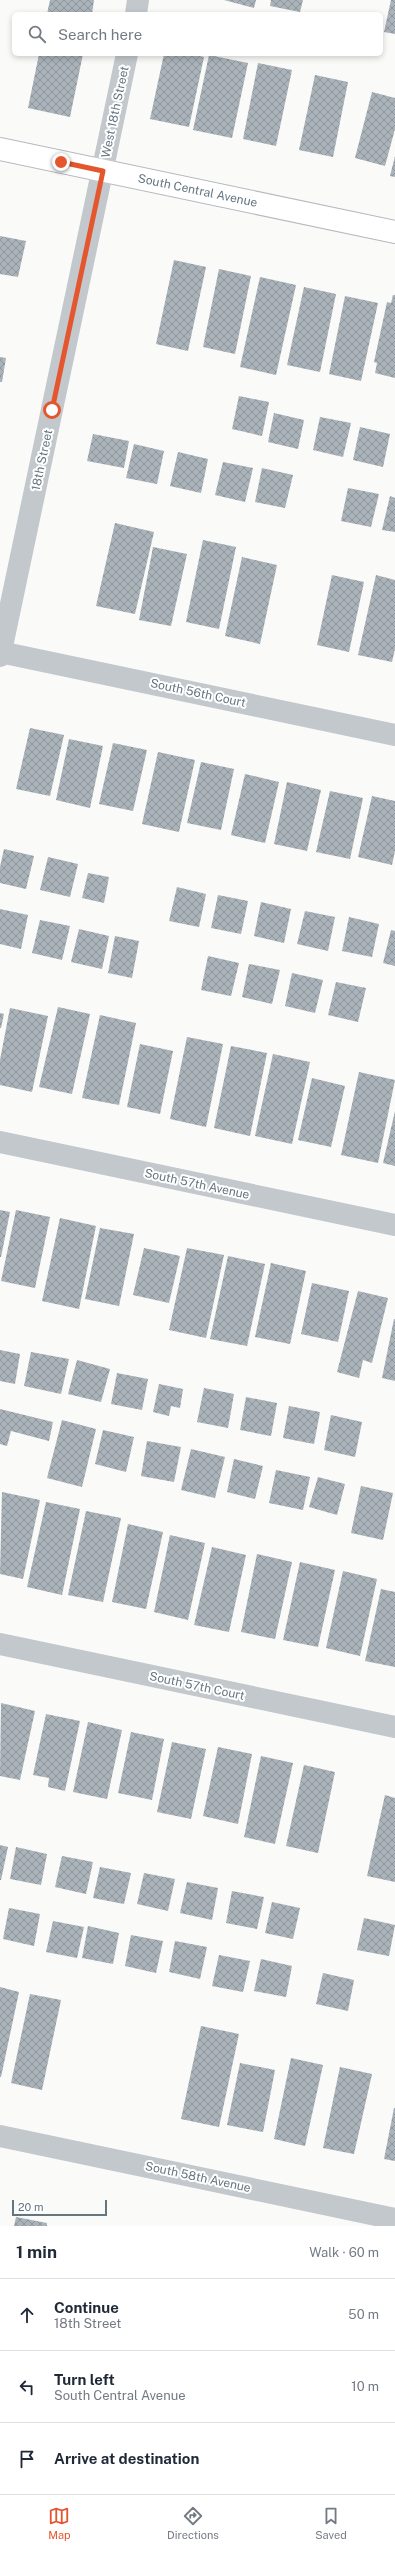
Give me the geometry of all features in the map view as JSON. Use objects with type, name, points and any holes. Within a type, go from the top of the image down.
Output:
[{"type":"main road","name":"South Central Avenue","points":[[0,149],[395,232]]},
{"type":"street","points":[[136,12],[138,0]]},
{"type":"street","name":"West 18th Street","points":[[103,171],[127,56]]},
{"type":"street","name":"18th Street","points":[[0,653],[103,171]]},
{"type":"street","name":"South 56th Court","points":[[0,653],[395,735]]},
{"type":"street","name":"South 57th Avenue","points":[[0,1142],[395,1225]]},
{"type":"street","name":"South 57th Court","points":[[0,1644],[395,1727]]},
{"type":"street","name":"South 58th Avenue","points":[[0,2136],[395,2219]]},
{"type":"building","points":[[50,0],[94,0],[92,12],[47,12]]},
{"type":"building","points":[[224,0],[256,0],[254,8]]},
{"type":"building","points":[[271,0],[303,0],[300,12],[270,6]]},
{"type":"building","points":[[391,0],[395,0],[395,34],[384,32]]},
{"type":"building","points":[[39,56],[83,56],[70,117],[28,108]]},
{"type":"building","points":[[164,56],[204,57],[189,127],[150,119]]},
{"type":"building","points":[[209,56],[248,63],[232,138],[193,130]]},
{"type":"building","points":[[258,63],[292,70],[276,146],[243,139]]},
{"type":"building","points":[[315,75],[348,82],[333,157],[299,150]]},
{"type":"building","points":[[372,92],[395,98],[395,129],[385,166],[355,158]]},
{"type":"building","points":[[395,156],[395,177],[390,176]]},
{"type":"building","points":[[0,236],[26,241],[18,277],[0,274]]},
{"type":"building","points":[[174,260],[206,267],[188,351],[156,344]]},
{"type":"building","points":[[219,269],[251,276],[235,354],[203,347]]},
{"type":"building","points":[[260,277],[296,285],[276,375],[240,367]]},
{"type":"building","points":[[304,287],[336,294],[320,372],[287,365]]},
{"type":"building","points":[[393,295],[395,295],[395,378],[375,373],[377,363],[374,362],[387,302],[391,303]]},
{"type":"building","points":[[345,296],[378,303],[361,381],[329,374]]},
{"type":"building","points":[[0,357],[6,358],[2,382],[0,382]]},
{"type":"building","points":[[239,396],[269,402],[262,436],[232,429]]},
{"type":"building","points":[[274,413],[304,420],[298,449],[268,442]]},
{"type":"building","points":[[320,417],[351,423],[343,457],[313,450]]},
{"type":"building","points":[[360,427],[390,434],[383,467],[353,460]]},
{"type":"building","points":[[93,434],[129,441],[124,468],[87,461]]},
{"type":"building","points":[[134,444],[164,451],[157,484],[126,478]]},
{"type":"building","points":[[178,452],[208,459],[201,493],[170,486]]},
{"type":"building","points":[[223,462],[253,468],[245,502],[215,495]]},
{"type":"building","points":[[262,468],[293,475],[285,508],[255,502]]},
{"type":"building","points":[[348,488],[379,494],[371,527],[341,521]]},
{"type":"building","points":[[390,496],[395,498],[395,532],[382,530]]},
{"type":"building","points":[[115,523],[154,532],[135,614],[96,606]]},
{"type":"building","points":[[203,540],[236,547],[219,629],[186,622]]},
{"type":"building","points":[[153,547],[187,554],[171,626],[139,620]]},
{"type":"building","points":[[242,557],[277,565],[260,644],[225,636]]},
{"type":"building","points":[[332,575],[364,582],[349,652],[317,645]]},
{"type":"building","points":[[376,575],[395,580],[395,649],[392,662],[358,655]]},
{"type":"building","points":[[30,728],[64,735],[50,796],[16,789]]},
{"type":"building","points":[[69,739],[103,746],[90,808],[56,800]]},
{"type":"building","points":[[113,743],[147,750],[133,811],[99,804]]},
{"type":"building","points":[[158,752],[195,760],[179,832],[142,824]]},
{"type":"building","points":[[201,762],[234,769],[221,830],[187,823]]},
{"type":"building","points":[[245,774],[279,782],[265,843],[231,835]]},
{"type":"building","points":[[287,782],[321,790],[307,851],[274,844]]},
{"type":"building","points":[[330,791],[363,798],[350,859],[316,852]]},
{"type":"building","points":[[372,796],[395,801],[395,851],[392,865],[358,857]]},
{"type":"building","points":[[4,849],[34,856],[26,889],[0,883],[0,867]]},
{"type":"building","points":[[48,857],[78,864],[70,897],[40,890]]},
{"type":"building","points":[[88,873],[109,877],[104,903],[82,898]]},
{"type":"building","points":[[177,887],[206,894],[199,927],[169,921]]},
{"type":"building","points":[[218,895],[248,901],[241,934],[211,928]]},
{"type":"building","points":[[261,902],[291,909],[284,943],[254,936]]},
{"type":"building","points":[[0,909],[28,915],[21,949],[0,944]]},
{"type":"building","points":[[305,911],[335,917],[328,951],[297,944]]},
{"type":"building","points":[[349,917],[379,924],[372,957],[342,951]]},
{"type":"building","points":[[40,920],[70,926],[62,960],[32,953]]},
{"type":"building","points":[[79,929],[109,936],[102,969],[71,962]]},
{"type":"building","points":[[391,930],[395,931],[395,966],[383,963]]},
{"type":"building","points":[[115,936],[139,941],[132,978],[108,973]]},
{"type":"building","points":[[208,956],[239,963],[231,996],[201,990]]},
{"type":"building","points":[[249,964],[280,970],[272,1004],[242,997]]},
{"type":"building","points":[[292,973],[323,980],[315,1013],[285,1006]]},
{"type":"building","points":[[336,982],[366,988],[358,1022],[328,1015]]},
{"type":"building","points":[[58,1007],[90,1014],[72,1094],[39,1087]]},
{"type":"building","points":[[10,1008],[48,1016],[32,1092],[0,1085],[0,1060]]},
{"type":"building","points":[[0,1013],[4,1014],[1,1028],[0,1028]]},
{"type":"building","points":[[100,1015],[136,1023],[119,1105],[82,1098]]},
{"type":"building","points":[[187,1037],[223,1044],[206,1127],[170,1119]]},
{"type":"building","points":[[140,1044],[173,1051],[160,1114],[127,1107]]},
{"type":"building","points":[[231,1046],[267,1053],[250,1136],[214,1128]]},
{"type":"building","points":[[273,1054],[310,1062],[292,1144],[255,1136]]},
{"type":"building","points":[[359,1072],[395,1080],[378,1163],[341,1155]]},
{"type":"building","points":[[312,1078],[345,1086],[331,1147],[298,1140]]},
{"type":"building","points":[[395,1111],[395,1166],[383,1163]]},
{"type":"building","points":[[0,1210],[10,1212],[1,1257],[0,1257]]},
{"type":"building","points":[[16,1210],[50,1217],[35,1288],[1,1281]]},
{"type":"building","points":[[60,1218],[96,1226],[79,1309],[42,1301]]},
{"type":"building","points":[[100,1228],[134,1234],[119,1306],[85,1299]]},
{"type":"building","points":[[144,1248],[180,1256],[169,1303],[133,1295]]},
{"type":"building","points":[[187,1248],[224,1255],[206,1338],[169,1330]]},
{"type":"building","points":[[228,1256],[265,1264],[247,1346],[210,1339]]},
{"type":"building","points":[[271,1263],[306,1271],[290,1344],[255,1337]]},
{"type":"building","points":[[312,1283],[349,1291],[338,1342],[301,1334]]},
{"type":"building","points":[[358,1291],[388,1298],[372,1363],[363,1360],[359,1378],[337,1372]]},
{"type":"building","points":[[395,1319],[395,1381],[382,1378]]},
{"type":"building","points":[[0,1350],[20,1354],[15,1384],[0,1381]]},
{"type":"building","points":[[31,1352],[69,1359],[61,1394],[24,1386]]},
{"type":"building","points":[[77,1360],[110,1369],[101,1402],[68,1394]]},
{"type":"building","points":[[117,1373],[148,1379],[142,1410],[111,1404]]},
{"type":"building","points":[[159,1384],[183,1389],[180,1408],[171,1406],[169,1416],[153,1412]]},
{"type":"building","points":[[204,1388],[234,1394],[228,1428],[197,1422]]},
{"type":"building","points":[[246,1397],[277,1403],[271,1436],[240,1430]]},
{"type":"building","points":[[289,1406],[320,1412],[314,1444],[283,1438]]},
{"type":"building","points":[[0,1409],[53,1422],[49,1441],[11,1431],[7,1446],[0,1444]]},
{"type":"building","points":[[331,1415],[362,1422],[355,1457],[324,1450]]},
{"type":"building","points":[[62,1420],[96,1429],[82,1487],[47,1478]]},
{"type":"building","points":[[103,1430],[134,1437],[126,1472],[95,1464]]},
{"type":"building","points":[[147,1441],[181,1447],[174,1482],[141,1476]]},
{"type":"building","points":[[191,1449],[225,1457],[215,1498],[181,1490]]},
{"type":"building","points":[[234,1459],[263,1466],[255,1499],[227,1492]]},
{"type":"building","points":[[276,1470],[310,1477],[303,1510],[269,1503]]},
{"type":"building","points":[[318,1477],[345,1484],[337,1515],[309,1507]]},
{"type":"building","points":[[361,1486],[393,1493],[383,1540],[351,1533]]},
{"type":"building","points":[[2,1492],[40,1500],[23,1579],[0,1574]]},
{"type":"building","points":[[46,1502],[80,1509],[62,1595],[27,1587]]},
{"type":"building","points":[[86,1511],[121,1518],[103,1602],[68,1595]]},
{"type":"building","points":[[128,1524],[163,1532],[146,1609],[112,1602]]},
{"type":"building","points":[[170,1535],[205,1543],[188,1620],[154,1612]]},
{"type":"building","points":[[212,1547],[246,1555],[229,1632],[194,1625]]},
{"type":"building","points":[[257,1554],[292,1562],[275,1639],[241,1632]]},
{"type":"building","points":[[300,1562],[335,1570],[318,1647],[283,1640]]},
{"type":"building","points":[[343,1571],[377,1579],[360,1656],[326,1648]]},
{"type":"building","points":[[381,1589],[395,1592],[395,1667],[365,1661]]},
{"type":"building","points":[[1,1703],[35,1711],[20,1780],[0,1776]]},
{"type":"building","points":[[46,1714],[80,1721],[65,1791],[48,1787],[49,1778],[33,1775]]},
{"type":"building","points":[[88,1722],[122,1730],[107,1799],[73,1792]]},
{"type":"building","points":[[131,1732],[164,1739],[152,1800],[118,1793]]},
{"type":"building","points":[[172,1742],[206,1749],[191,1819],[157,1812]]},
{"type":"building","points":[[218,1747],[252,1754],[238,1824],[203,1816]]},
{"type":"building","points":[[261,1756],[293,1763],[275,1844],[244,1837]]},
{"type":"building","points":[[304,1765],[335,1772],[318,1853],[286,1846]]},
{"type":"building","points":[[385,1795],[395,1798],[395,1882],[367,1876]]},
{"type":"building","points":[[0,1845],[8,1847],[1,1880],[0,1880]]},
{"type":"building","points":[[16,1847],[47,1854],[41,1885],[10,1879]]},
{"type":"building","points":[[62,1856],[93,1862],[86,1894],[55,1887]]},
{"type":"building","points":[[100,1867],[131,1873],[124,1904],[93,1898]]},
{"type":"building","points":[[144,1873],[175,1879],[168,1911],[137,1904]]},
{"type":"building","points":[[187,1882],[218,1888],[212,1920],[180,1913]]},
{"type":"building","points":[[232,1891],[264,1897],[257,1929],[226,1923]]},
{"type":"building","points":[[272,1902],[300,1908],[293,1939],[265,1933]]},
{"type":"building","points":[[9,1908],[40,1914],[34,1946],[3,1939]]},
{"type":"building","points":[[364,1918],[395,1925],[389,1956],[357,1950]]},
{"type":"building","points":[[53,1921],[84,1927],[77,1958],[46,1952]]},
{"type":"building","points":[[88,1926],[119,1933],[113,1964],[82,1958]]},
{"type":"building","points":[[131,1935],[163,1941],[156,1973],[125,1966]]},
{"type":"building","points":[[175,1941],[207,1947],[200,1979],[169,1972]]},
{"type":"building","points":[[219,1955],[250,1961],[243,1992],[212,1986]]},
{"type":"building","points":[[261,1959],[292,1966],[286,1997],[254,1991]]},
{"type":"building","points":[[323,1973],[354,1980],[348,2011],[316,2004]]},
{"type":"building","points":[[0,1987],[19,1992],[1,2077],[0,2077]]},
{"type":"building","points":[[30,1994],[61,2000],[42,2090],[11,2083]]},
{"type":"building","points":[[201,2026],[239,2034],[219,2127],[181,2119]]},
{"type":"building","points":[[291,2058],[323,2065],[305,2146],[274,2139]]},
{"type":"building","points":[[240,2063],[275,2070],[263,2132],[227,2125]]},
{"type":"building","points":[[340,2067],[372,2074],[354,2154],[323,2148]]},
{"type":"building","points":[[395,2108],[395,2161],[384,2159]]},
{"type":"building","points":[[16,2217],[47,2223],[47,2226],[14,2226]]},
{"type":"route","points":[[52,410],[103,171],[61,162]]}]
